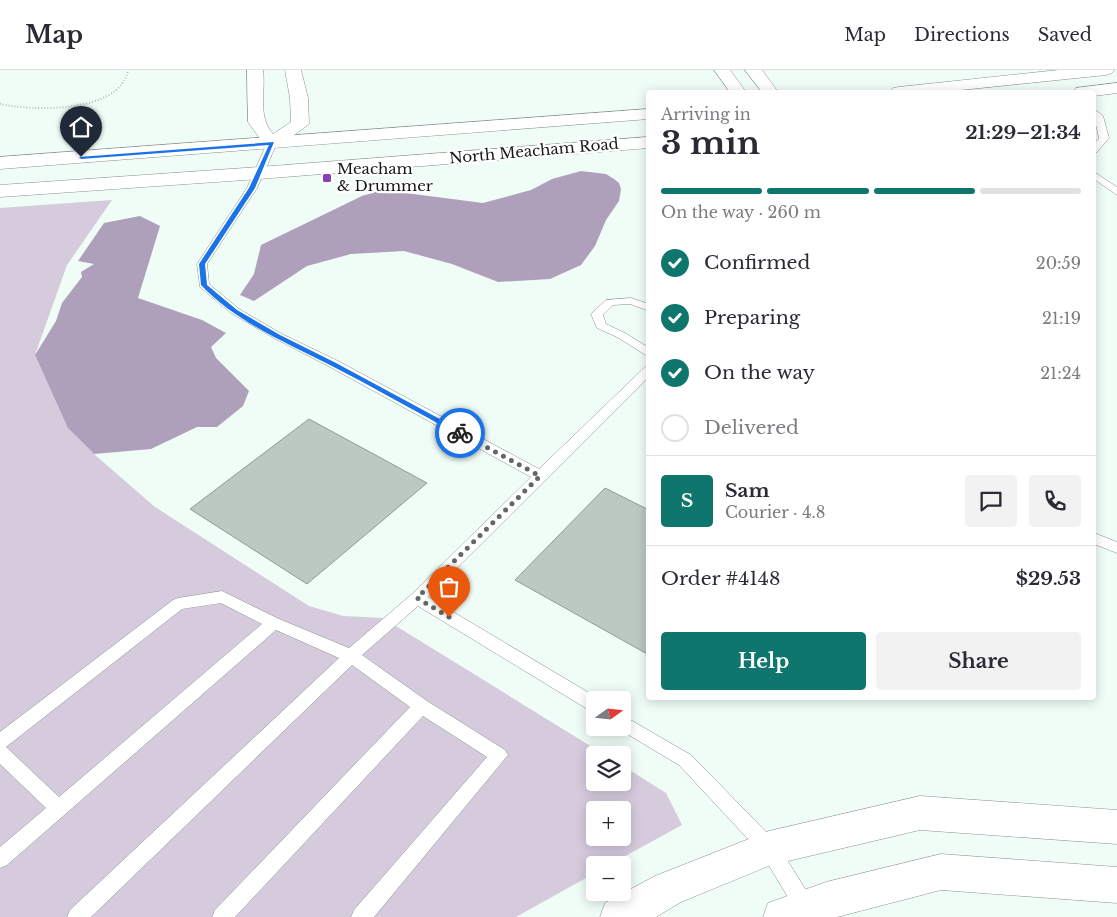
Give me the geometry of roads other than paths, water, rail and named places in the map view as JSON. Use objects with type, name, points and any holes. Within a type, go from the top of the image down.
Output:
[{"type":"main road","points":[[255,70],[258,90],[255,113],[258,127],[272,144],[300,124],[299,98],[293,70]]},
{"type":"main road","points":[[722,70],[737,90]]},
{"type":"main road","points":[[753,70],[768,90]]},
{"type":"main road","points":[[917,90],[1106,70]]},
{"type":"main road","points":[[1096,90],[1117,88]]},
{"type":"main road","name":"North Meacham Road","points":[[0,163],[272,144],[646,114]]},
{"type":"main road","name":"North Meacham Road","points":[[0,191],[259,173],[646,142]]},
{"type":"main road","points":[[619,917],[668,888],[770,848],[920,813],[1117,826]]},
{"type":"main road","points":[[794,913],[826,900],[941,872],[1117,885]]},
{"type":"lane","points":[[1096,114],[1099,116],[1104,138],[1096,148]]},
{"type":"lane","points":[[272,144],[252,188],[202,264],[204,285],[235,311],[278,336],[334,364],[540,476]]},
{"type":"lane","points":[[1096,176],[1117,192]]},
{"type":"lane","points":[[646,307],[631,301],[610,302],[597,314],[601,326],[621,335],[646,351]]},
{"type":"lane","points":[[77,917],[350,656],[417,598],[646,373]]},
{"type":"lane","points":[[1096,539],[1117,548]]},
{"type":"lane","points":[[0,742],[178,604],[222,597],[274,623],[350,656],[421,706],[499,755],[361,917]]},
{"type":"lane","points":[[417,598],[586,700]]},
{"type":"lane","points":[[0,859],[274,623]]},
{"type":"lane","points":[[222,917],[421,706]]},
{"type":"lane","points":[[631,727],[685,760],[770,848],[794,913]]},
{"type":"lane","points":[[0,753],[58,808]]},
{"type":"place","name":"Meacham & Drummer","points":[[327,178]]}]
